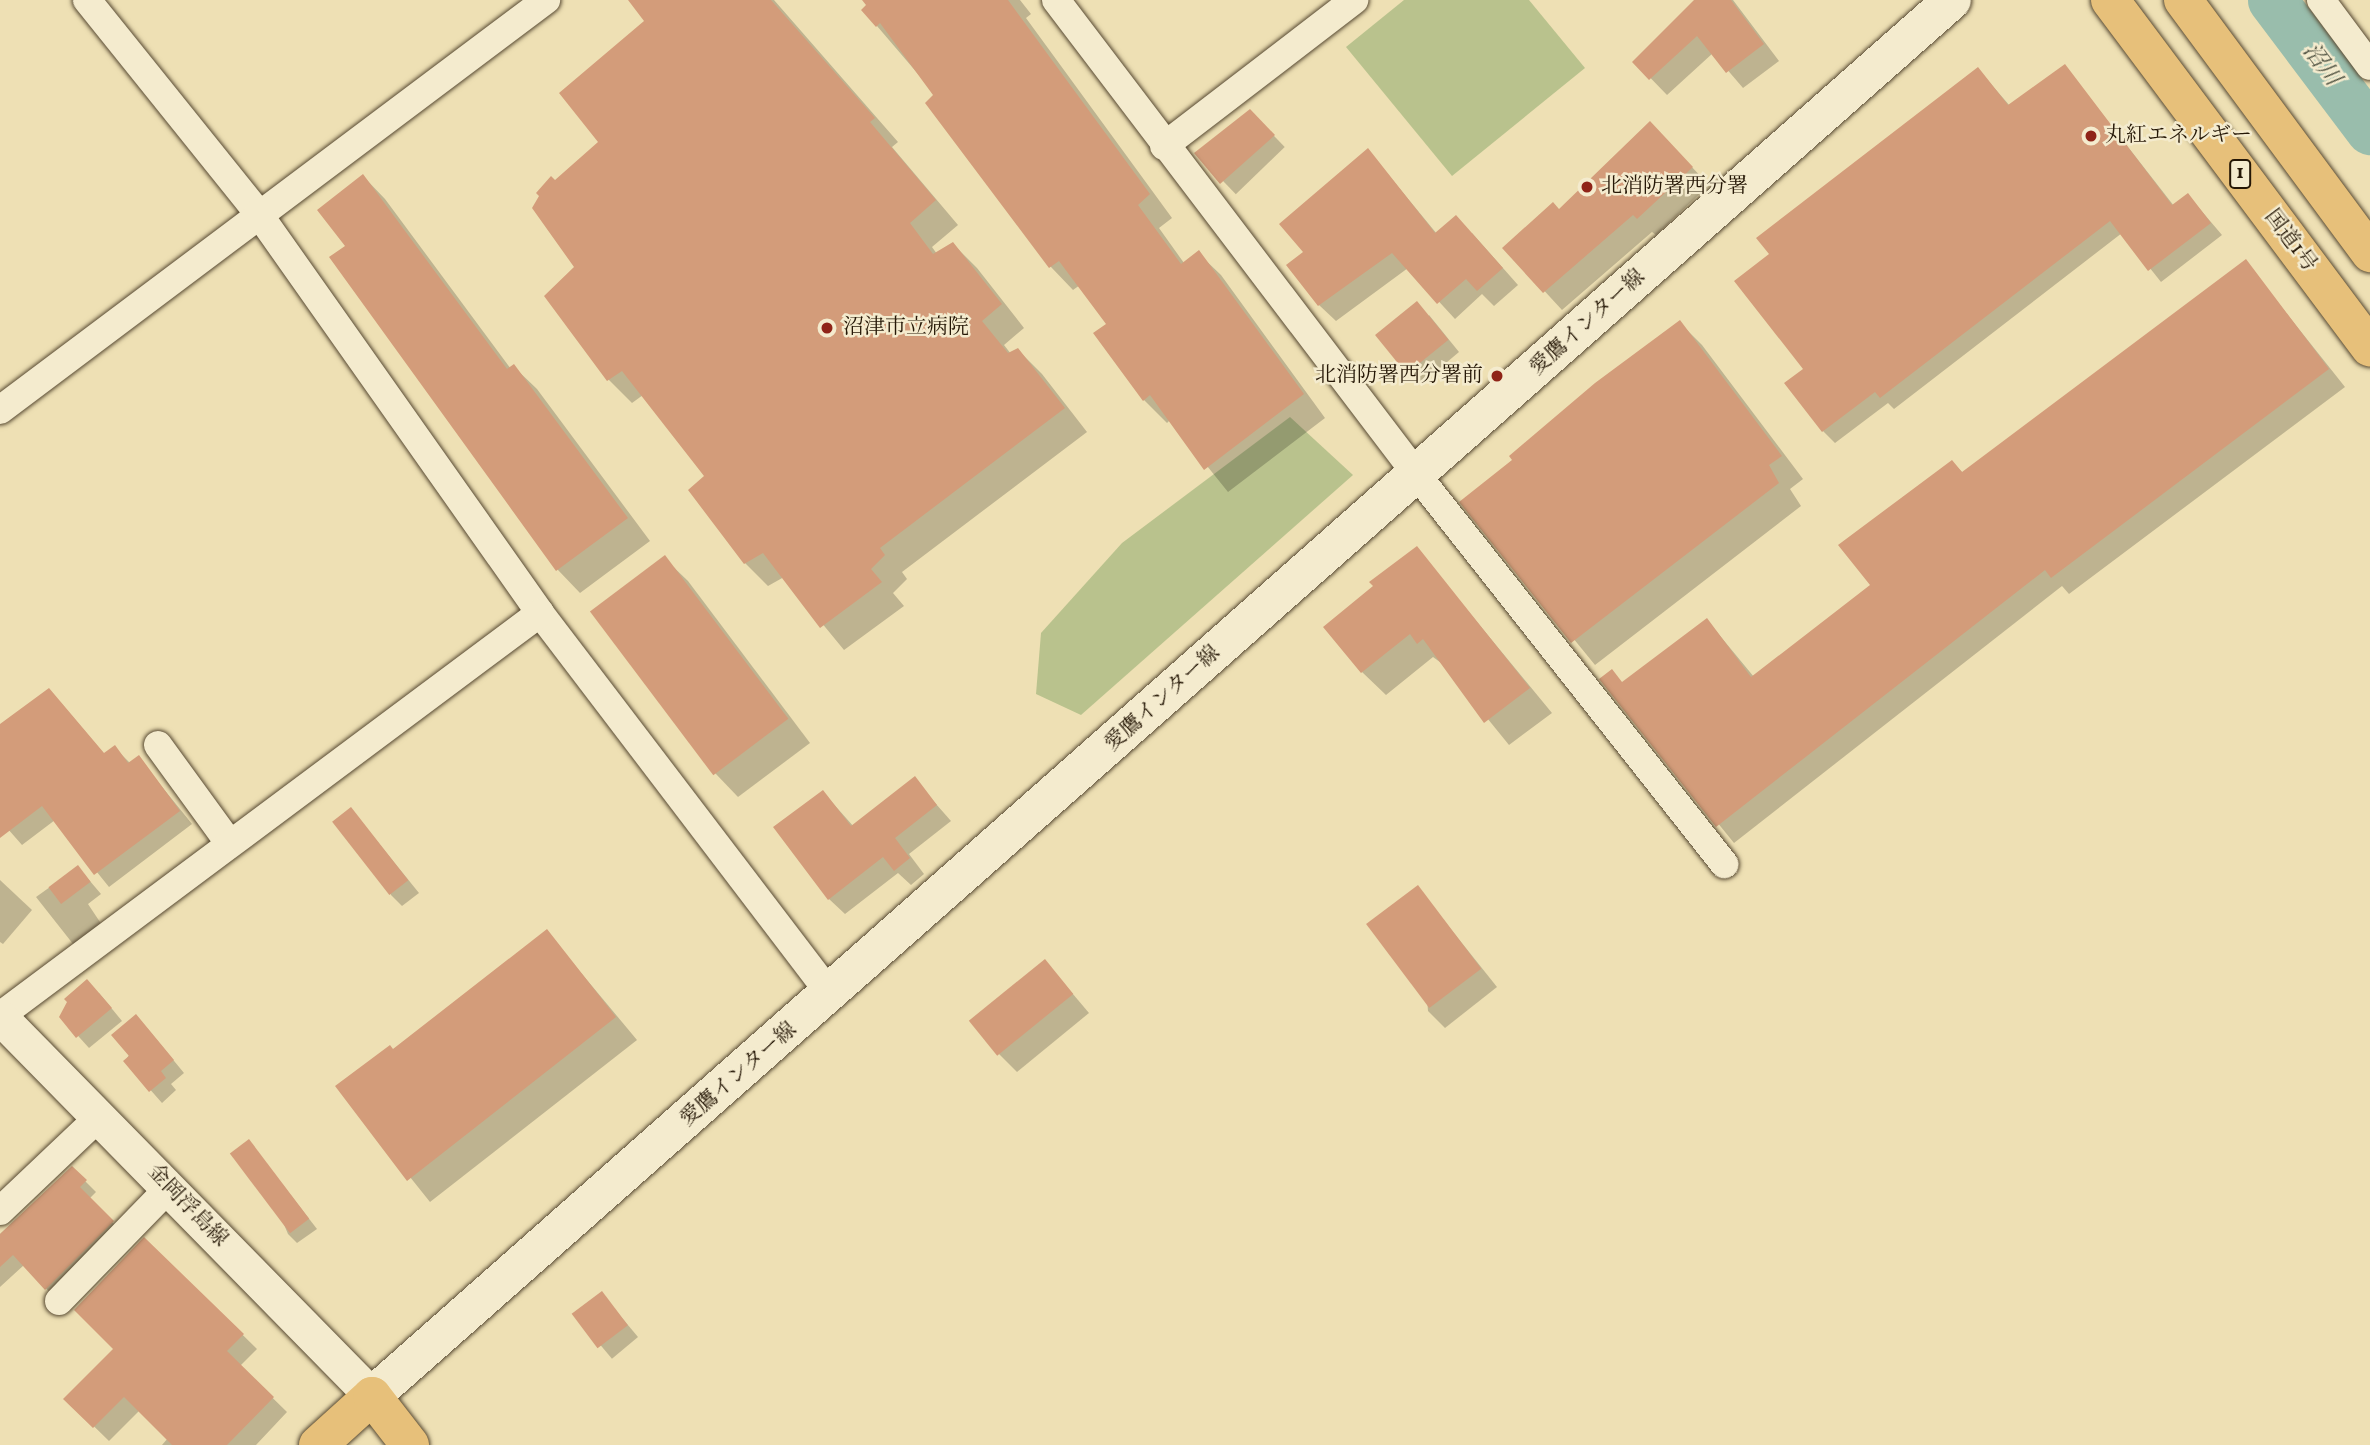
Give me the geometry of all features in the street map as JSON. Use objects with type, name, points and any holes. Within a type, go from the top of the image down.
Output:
[{"type":"main road","name":"愛鷹インター線","points":[[372,1396],[1952,0]]},
{"type":"main road","name":"国道1号","points":[[2110,0],[2370,348]]},
{"type":"main road","points":[[2183,0],[2370,253]]},
{"type":"main road","points":[[318,1445],[372,1396],[410,1445]]},
{"type":"street","points":[[87,0],[258,213],[540,613],[830,994]]},
{"type":"street","points":[[0,410],[258,213],[546,0]]},
{"type":"street","points":[[1056,0],[1164,146],[1417,475],[1724,864]]},
{"type":"street","points":[[1164,146],[1354,0]]},
{"type":"street","points":[[2321,0],[2370,66]]},
{"type":"street","points":[[0,1016],[540,613]]},
{"type":"street","points":[[158,745],[230,844]]},
{"type":"street","name":"金岡浮島線","points":[[0,1016],[372,1396]]},
{"type":"street","points":[[0,1211],[99,1117]]},
{"type":"street","points":[[59,1300],[169,1188]]},
{"type":"green space","points":[[1404,0],[1529,0],[1585,68],[1452,176],[1346,47]]},
{"type":"green space","points":[[1290,417],[1353,475],[1081,715],[1036,694],[1041,633],[1122,543]]},
{"type":"building","points":[[628,0],[771,0],[875,118],[870,122],[936,200],[910,223],[933,254],[953,242],[1002,304],[982,321],[1008,353],[1018,348],[1065,408],[880,548],[885,555],[871,569],[882,582],[820,628],[763,553],[744,564],[688,490],[704,476],[622,371],[607,381],[544,296],[574,267],[532,208],[539,196],[536,193],[551,176],[555,180],[598,142],[559,93],[644,21]]},
{"type":"building","points":[[862,0],[1008,0],[1150,194],[1138,205],[1181,264],[1199,250],[1304,394],[1204,470],[1150,395],[1143,401],[1093,333],[1106,324],[1059,261],[1049,268],[925,103],[933,95],[880,23],[876,27],[861,10],[866,5]]},
{"type":"building","points":[[1694,0],[1731,0],[1764,44],[1726,73],[1697,36],[1649,80],[1632,62]]},
{"type":"building","points":[[2065,64],[2172,205],[2188,193],[2211,223],[2148,271],[2110,221],[1880,398],[1875,392],[1822,432],[1784,383],[1803,369],[1734,281],[1769,254],[1756,238],[1978,67],[2008,105]]},
{"type":"building","points":[[1250,109],[1275,135],[1220,184],[1194,153]]},
{"type":"building","points":[[1650,121],[1693,167],[1637,219],[1633,215],[1543,293],[1502,248],[1553,202],[1559,209]]},
{"type":"building","points":[[1368,148],[1435,233],[1456,215],[1503,268],[1477,291],[1466,279],[1437,304],[1392,253],[1318,306],[1286,265],[1303,252],[1279,224]]},
{"type":"building","points":[[363,174],[507,369],[514,364],[628,518],[556,571],[329,257],[345,246],[317,210]]},
{"type":"building","points":[[2246,259],[2329,369],[2051,578],[2045,570],[1716,827],[1599,679],[1612,669],[1622,682],[1707,618],[1751,677],[1870,585],[1838,545],[1952,460],[1962,472]]},
{"type":"building","points":[[1417,301],[1448,340],[1407,374],[1375,335]]},
{"type":"building","points":[[1680,320],[1782,456],[1769,465],[1779,483],[1571,643],[1459,502],[1512,460],[1509,456],[1595,383]]},
{"type":"building","points":[[1417,546],[1530,688],[1484,723],[1423,639],[1417,644],[1410,634],[1361,673],[1323,627],[1373,586],[1369,582]]},
{"type":"building","points":[[665,555],[788,719],[713,775],[590,612]]},
{"type":"building","points":[[49,688],[104,753],[115,745],[128,763],[139,755],[180,811],[94,875],[42,806],[0,838],[0,724]]},
{"type":"building","points":[[915,776],[937,805],[895,838],[910,858],[894,871],[883,857],[828,900],[773,827],[823,790],[851,826]]},
{"type":"building","points":[[351,807],[408,880],[389,895],[332,822]]},
{"type":"building","points":[[78,865],[91,882],[61,904],[48,887]]},
{"type":"building","points":[[1418,885],[1481,969],[1429,1008],[1366,924]]},
{"type":"building","points":[[547,929],[616,1017],[407,1181],[335,1086],[390,1045],[393,1049]]},
{"type":"building","points":[[1045,959],[1073,994],[997,1056],[969,1021]]},
{"type":"building","points":[[87,979],[112,1008],[76,1038],[59,1017],[67,1002],[64,999]]},
{"type":"building","points":[[136,1014],[174,1060],[161,1071],[166,1078],[149,1092],[123,1061],[129,1056],[111,1035]]},
{"type":"building","points":[[249,1139],[309,1219],[290,1233],[230,1153]]},
{"type":"building","points":[[72,1166],[87,1180],[80,1187],[114,1221],[45,1290],[13,1255],[0,1267],[0,1234]]},
{"type":"building","points":[[144,1237],[244,1334],[227,1351],[274,1397],[227,1445],[172,1445],[124,1397],[93,1428],[63,1399],[113,1349],[74,1310]]},
{"type":"building","points":[[602,1291],[628,1325],[598,1348],[572,1314]]},
{"type":"waterway","name":"沼川","points":[[2272,0],[2370,130]]},
{"type":"place","name":"丸紅エネルギー","points":[[2091,136]]},
{"type":"place","name":"北消防署西分署","points":[[1587,187]]},
{"type":"place","name":"沼津市立病院","points":[[827,328]]},
{"type":"place","name":"北消防署西分署前","points":[[1497,376]]}]
